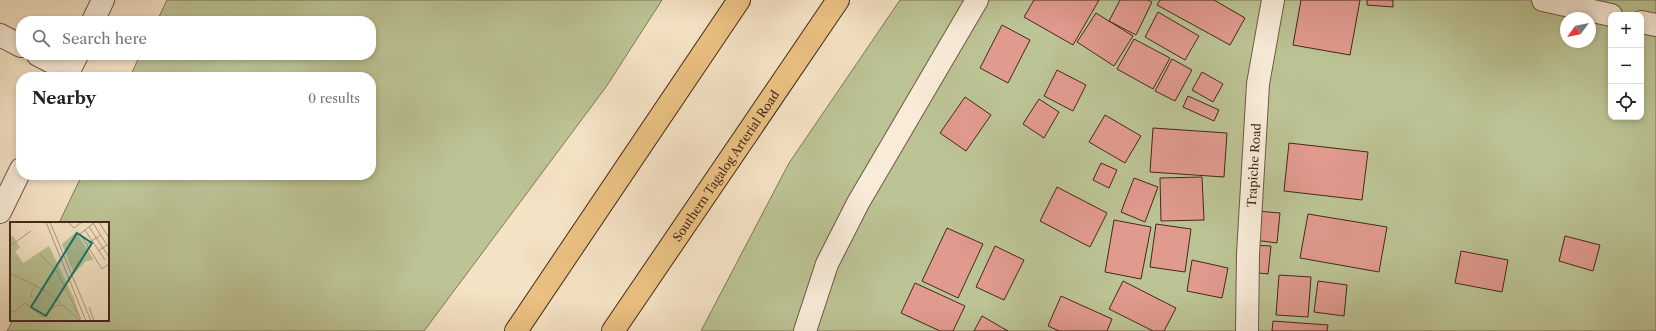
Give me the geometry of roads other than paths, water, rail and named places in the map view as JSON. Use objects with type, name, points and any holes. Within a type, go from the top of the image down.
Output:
[{"type":"highway","points":[[516,331],[739,0]]},
{"type":"highway","name":"Southern Tagalog Arterial Road","points":[[613,331],[838,0]]},
{"type":"street","points":[[95,16],[103,0]]},
{"type":"street","points":[[805,331],[827,264],[858,203],[977,0]]},
{"type":"street","name":"Trapiche Road","points":[[1246,331],[1248,254],[1258,84],[1273,0]]},
{"type":"street","points":[[1543,0],[1608,14]]},
{"type":"street","points":[[1644,23],[1656,25]]},
{"type":"street","points":[[0,35],[16,43]]},
{"type":"street","points":[[50,60],[70,68]]},
{"type":"street","points":[[0,212],[16,179]]}]
